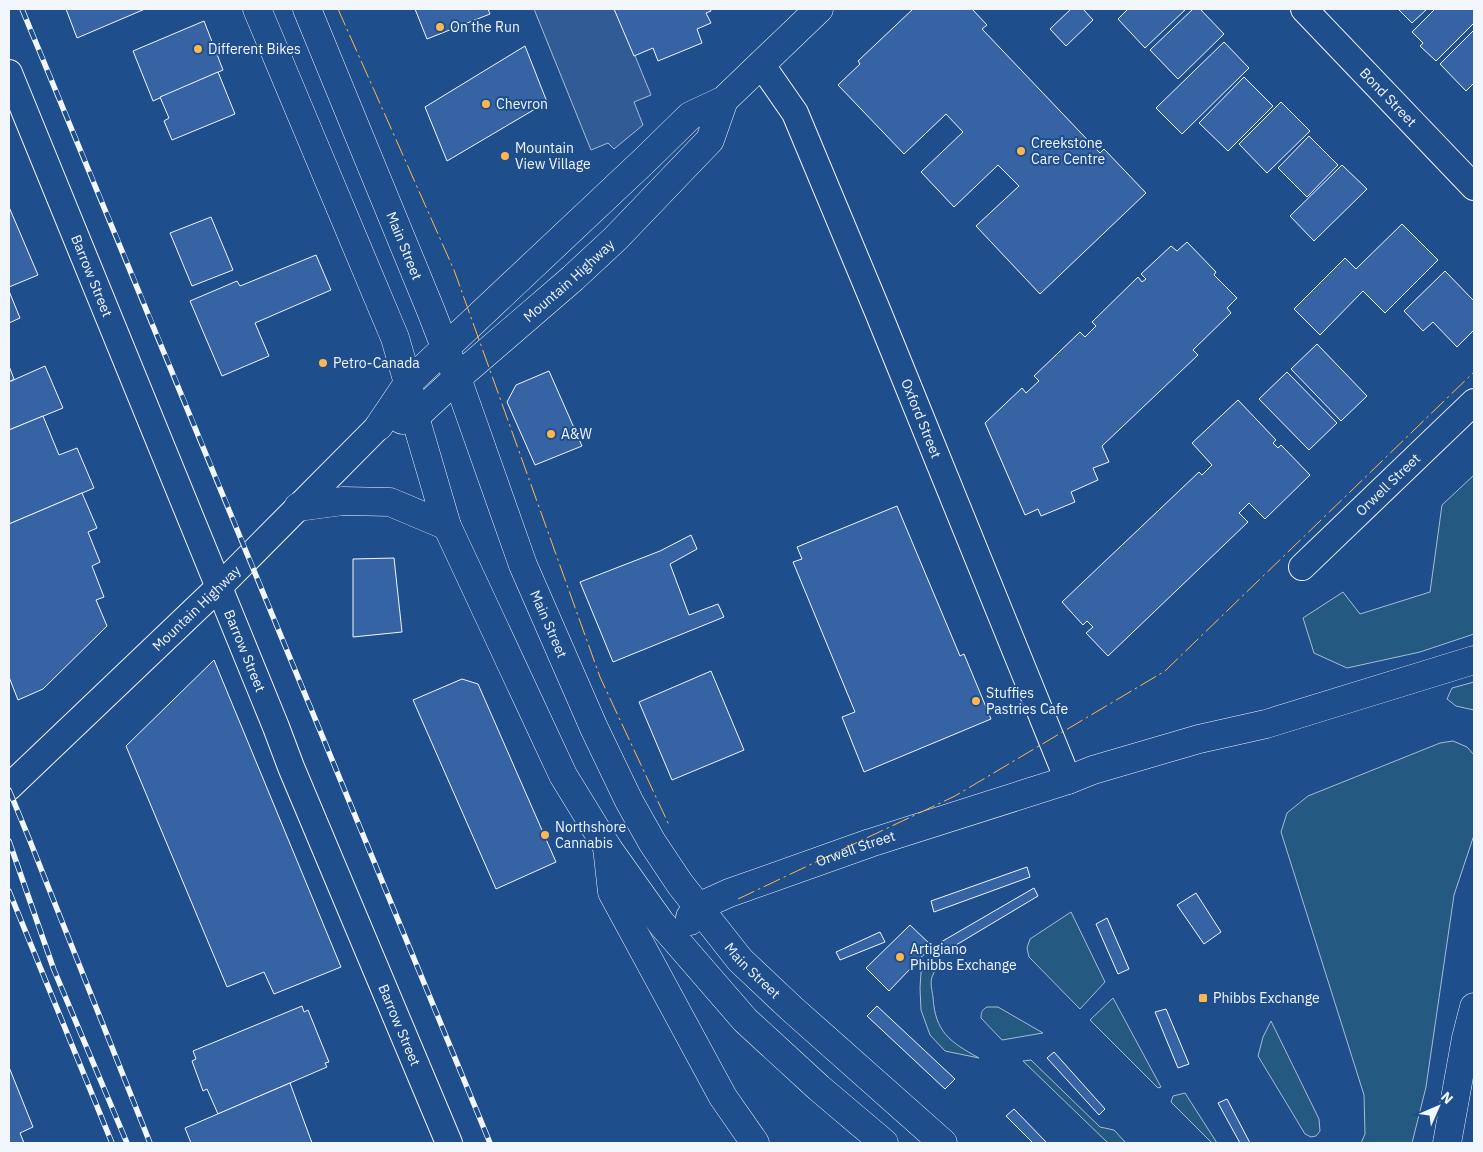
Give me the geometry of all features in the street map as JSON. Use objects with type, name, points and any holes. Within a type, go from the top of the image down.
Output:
[{"type":"main road","points":[[257,9],[395,338],[447,526],[563,775],[607,847],[661,923],[692,960],[745,1020],[819,1088],[884,1143]]},
{"type":"main road","name":"Main Street","points":[[307,9],[457,378],[524,565],[594,728],[652,842],[680,884],[740,960],[792,1009],[943,1143]]},
{"type":"main road","name":"Mountain Highway","points":[[379,426],[408,382],[690,116],[724,100],[819,9]]},
{"type":"main road","name":"Mountain Highway","points":[[379,426],[416,417],[457,378],[616,238],[710,140],[724,100]]},
{"type":"main road","points":[[298,508],[343,501],[390,502],[447,526]]},
{"type":"main road","name":"Orwell Street","points":[[698,907],[729,893],[870,843],[1068,780],[1093,770],[1199,739],[1266,724],[1474,660]]},
{"type":"main road","points":[[607,847],[612,892],[723,1097],[755,1143]]},
{"type":"main road","points":[[692,960],[688,933],[690,917],[698,907]]},
{"type":"main road","points":[[1447,1143],[1466,1038],[1474,1007]]},
{"type":"street","name":"Bond Street","points":[[1304,9],[1474,187]]},
{"type":"street","name":"Oxford Street","points":[[761,64],[795,113],[1068,780]]},
{"type":"street","name":"Barrow Street","points":[[9,73],[291,767],[449,1143]]},
{"type":"street","name":"Orwell Street","points":[[1302,567],[1474,402]]},
{"type":"street","name":"Mountain Highway","points":[[9,787],[219,587],[379,426]]},
{"type":"shaded area","points":[[534,9],[616,9],[651,95],[634,102],[643,125],[614,149],[608,143],[591,150]]},
{"type":"shaded area","points":[[1474,475],[1474,634],[1420,652],[1347,668],[1314,653],[1303,618],[1343,592],[1360,614],[1430,592],[1442,505]]},
{"type":"shaded area","points":[[1474,682],[1474,710],[1456,706],[1447,699],[1452,688]]},
{"type":"shaded area","points":[[1453,741],[1467,747],[1474,755],[1474,835],[1454,895],[1426,1087],[1412,1143],[1361,1143],[1365,1134],[1364,1095],[1281,832],[1287,813],[1308,796],[1440,743]]},
{"type":"shaded area","points":[[1071,912],[1105,982],[1080,1009],[1029,957],[1027,948],[1030,939]]},
{"type":"shaded area","points":[[942,961],[931,981],[937,1019],[946,1035],[952,1041],[979,1058],[945,1051],[930,1035],[921,1010],[921,972]]},
{"type":"shaded area","points":[[1113,998],[1161,1087],[1158,1088],[1090,1020]]},
{"type":"shaded area","points":[[987,1007],[998,1007],[1043,1033],[1002,1040],[981,1018],[982,1011]]},
{"type":"shaded area","points":[[1271,1021],[1319,1119],[1320,1131],[1316,1136],[1311,1137],[1305,1134],[1258,1056],[1263,1037]]},
{"type":"shaded area","points":[[1031,1060],[1100,1127],[1114,1130],[1126,1143],[1108,1143],[1023,1061]]},
{"type":"shaded area","points":[[1185,1093],[1217,1143],[1212,1143],[1171,1102],[1173,1096]]},
{"type":"building","points":[[66,9],[145,9],[77,38]]},
{"type":"building","name":"On the Run","points":[[415,9],[488,9],[490,14],[427,39]]},
{"type":"building","points":[[614,9],[710,9],[711,11],[706,13],[711,23],[697,29],[702,43],[658,61],[653,48],[634,56]]},
{"type":"building","name":"Creekstone Care Centre","points":[[913,9],[972,9],[987,25],[982,29],[1100,153],[1104,149],[1146,193],[1040,294],[976,226],[1019,186],[998,165],[954,207],[921,172],[963,132],[946,114],[904,154],[838,85],[860,64],[858,61]]},
{"type":"building","points":[[1071,9],[1083,9],[1093,20],[1066,46],[1050,29]]},
{"type":"building","points":[[1128,9],[1186,9],[1145,48],[1118,19]]},
{"type":"building","points":[[1193,9],[1200,9],[1224,34],[1178,79],[1150,50]]},
{"type":"building","points":[[1398,9],[1427,9],[1412,23]]},
{"type":"building","points":[[1435,9],[1474,9],[1474,23],[1436,61],[1420,46],[1423,43],[1412,32]]},
{"type":"building","points":[[204,21],[223,70],[153,101],[133,51]]},
{"type":"building","points":[[1474,30],[1474,83],[1466,91],[1440,64]]},
{"type":"building","points":[[1224,42],[1249,68],[1182,134],[1156,108]]},
{"type":"building","points":[[525,46],[547,102],[447,161],[425,107]]},
{"type":"building","points":[[218,72],[235,114],[172,140],[164,121],[169,118],[160,97]]},
{"type":"building","points":[[1244,77],[1273,106],[1228,151],[1199,123]]},
{"type":"building","points":[[1281,102],[1310,131],[1267,173],[1239,144]]},
{"type":"building","points":[[1309,136],[1338,165],[1307,197],[1278,168]]},
{"type":"building","points":[[1342,165],[1367,189],[1314,241],[1290,216]]},
{"type":"building","points":[[9,207],[38,275],[9,287]]},
{"type":"building","points":[[211,217],[233,270],[192,286],[170,233]]},
{"type":"building","points":[[1402,224],[1438,260],[1385,313],[1363,291],[1320,335],[1294,309],[1345,258],[1356,269]]},
{"type":"building","points":[[1187,242],[1216,272],[1214,275],[1237,298],[1227,308],[1231,313],[1193,350],[1198,355],[1102,446],[1109,462],[1093,468],[1098,480],[1071,492],[1075,502],[1041,516],[1038,509],[1025,515],[985,423],[1022,388],[1026,393],[1039,381],[1034,376],[1080,332],[1085,337],[1096,326],[1092,322],[1138,277],[1142,282],[1146,279],[1141,274],[1171,246],[1177,251]]},
{"type":"building","points":[[316,255],[331,290],[255,323],[269,356],[222,376],[190,301],[237,281],[240,286]]},
{"type":"building","points":[[1445,271],[1474,301],[1474,330],[1457,347],[1433,322],[1423,331],[1404,311]]},
{"type":"building","points":[[9,291],[20,318],[9,323]]},
{"type":"building","points":[[1317,344],[1367,396],[1341,421],[1291,369]]},
{"type":"building","points":[[9,366],[14,379],[9,382]]},
{"type":"building","points":[[45,366],[63,408],[9,430],[9,382]]},
{"type":"building","points":[[549,371],[582,446],[535,465],[507,402],[516,385]]},
{"type":"building","points":[[1287,372],[1337,423],[1309,450],[1259,399]]},
{"type":"building","points":[[1238,400],[1276,440],[1273,443],[1278,448],[1281,445],[1310,475],[1265,519],[1249,503],[1239,513],[1248,522],[1108,656],[1086,633],[1093,627],[1087,621],[1083,625],[1062,602],[1199,472],[1202,475],[1212,465],[1192,443]]},
{"type":"building","points":[[43,416],[59,455],[77,448],[94,488],[9,524],[9,430]]},
{"type":"building","points":[[82,493],[97,528],[88,532],[100,562],[92,566],[104,597],[96,600],[107,626],[43,689],[18,700],[9,677],[9,524]]},
{"type":"building","points":[[897,506],[960,656],[964,654],[991,719],[864,772],[842,717],[855,712],[793,562],[802,559],[797,547]]},
{"type":"building","points":[[691,535],[697,549],[670,564],[689,615],[718,604],[724,617],[613,662],[580,582],[660,551]]},
{"type":"building","points":[[394,558],[402,632],[353,637],[353,559]]},
{"type":"building","points":[[214,660],[341,967],[274,994],[264,972],[227,987],[126,746]]},
{"type":"building","points":[[711,671],[744,750],[672,780],[639,702]]},
{"type":"building","points":[[462,679],[478,684],[556,862],[496,889],[413,700]]},
{"type":"building","points":[[1027,867],[1030,877],[934,912],[931,901]]},
{"type":"building","points":[[1034,888],[1038,896],[946,951],[941,942]]},
{"type":"building","points":[[1196,893],[1221,932],[1204,944],[1177,905]]},
{"type":"building","points":[[1107,918],[1129,969],[1118,974],[1096,924]]},
{"type":"building","name":"Artigiano Phibbs Exchange","points":[[910,925],[932,946],[889,991],[866,968]]},
{"type":"building","points":[[880,932],[885,942],[840,960],[836,952]]},
{"type":"building","points":[[302,1006],[304,1012],[308,1010],[329,1062],[325,1063],[327,1067],[218,1114],[207,1089],[203,1091],[192,1061],[196,1059],[193,1051]]},
{"type":"building","points":[[877,1006],[955,1079],[945,1089],[867,1016]]},
{"type":"building","points":[[1166,1009],[1189,1064],[1178,1068],[1155,1012]]},
{"type":"building","points":[[1054,1052],[1105,1109],[1099,1115],[1047,1058]]},
{"type":"building","points":[[9,1067],[33,1127],[20,1133],[24,1143],[9,1143]]},
{"type":"building","points":[[290,1083],[312,1143],[191,1143],[185,1128]]},
{"type":"building","points":[[1227,1099],[1250,1143],[1240,1143],[1218,1103]]},
{"type":"building","points":[[1014,1109],[1047,1143],[1033,1143],[1006,1116]]},
{"type":"railway","points":[[22,9],[490,1143]]},
{"type":"railway","points":[[9,790],[150,1143]]},
{"type":"railway","points":[[9,841],[54,970],[127,1143]]},
{"type":"railway","points":[[9,891],[112,1143]]},
{"type":"power","points":[[338,9],[454,270],[600,677],[669,825]]},
{"type":"power","points":[[738,899],[955,796],[1165,671],[1474,372]]},
{"type":"place","name":"On the Run","points":[[440,27]]},
{"type":"place","name":"Different Bikes","points":[[198,49]]},
{"type":"place","name":"Chevron","points":[[486,104]]},
{"type":"place","name":"Creekstone Care Centre","points":[[1021,151]]},
{"type":"place","name":"Mountain View Village","points":[[505,156]]},
{"type":"place","name":"Petro-Canada","points":[[323,363]]},
{"type":"place","name":"A&W","points":[[551,434]]},
{"type":"place","name":"Stuffies Pastries Cafe","points":[[976,701]]},
{"type":"place","name":"Northshore Cannabis","points":[[545,835]]},
{"type":"place","name":"Artigiano Phibbs Exchange","points":[[900,957]]},
{"type":"place","name":"Phibbs Exchange","points":[[1203,998]]}]
